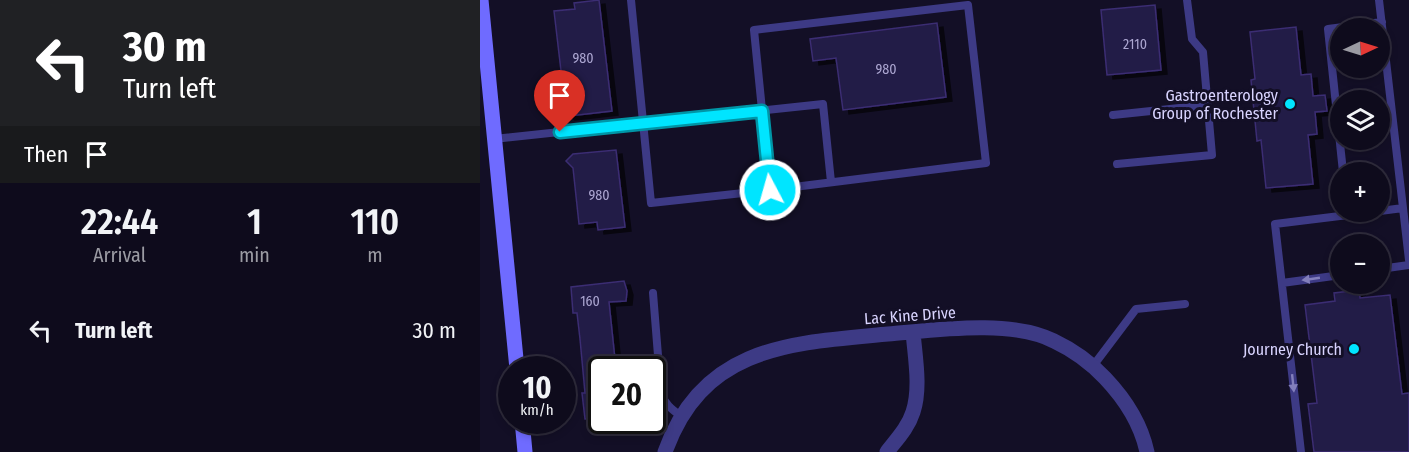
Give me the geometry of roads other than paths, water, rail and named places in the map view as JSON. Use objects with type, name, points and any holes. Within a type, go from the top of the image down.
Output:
[{"type":"street","points":[[481,0],[516,356]]},
{"type":"street","name":"Lac Kine Drive","points":[[665,452],[681,416],[696,396],[742,361],[769,350],[816,341],[985,328],[1031,333],[1053,340],[1092,366],[1116,389],[1133,413],[1147,452]]},
{"type":"street","points":[[887,452],[901,434],[913,412],[916,383],[913,332]]},
{"type":"street","points":[[523,434],[525,452]]},
{"type":"lane","points":[[631,0],[651,203],[770,190],[986,163],[968,5],[754,30],[770,190]]},
{"type":"lane","points":[[1117,164],[1212,154],[1203,52],[1192,39],[1188,0]]},
{"type":"lane","points":[[1378,0],[1381,18]]},
{"type":"lane","points":[[1330,29],[1328,29],[1330,48]]},
{"type":"lane","points":[[1333,78],[1342,162]]},
{"type":"lane","points":[[1388,78],[1409,260]]},
{"type":"lane","points":[[494,139],[823,104],[831,182]]},
{"type":"lane","points":[[1113,115],[1208,105]]},
{"type":"lane","points":[[1390,210],[1403,208]]},
{"type":"lane","points":[[1301,452],[1275,224],[1330,216]]},
{"type":"lane","points":[[1390,268],[1409,265]]},
{"type":"lane","points":[[1282,283],[1330,276]]},
{"type":"lane","points":[[653,293],[662,393],[664,401],[681,416]]},
{"type":"lane","points":[[1092,366],[1137,309],[1185,304]]},
{"type":"place","name":"Gastroenterology Group of Rochester","points":[[1290,104]]},
{"type":"place","name":"Journey Church","points":[[1354,349]]}]
